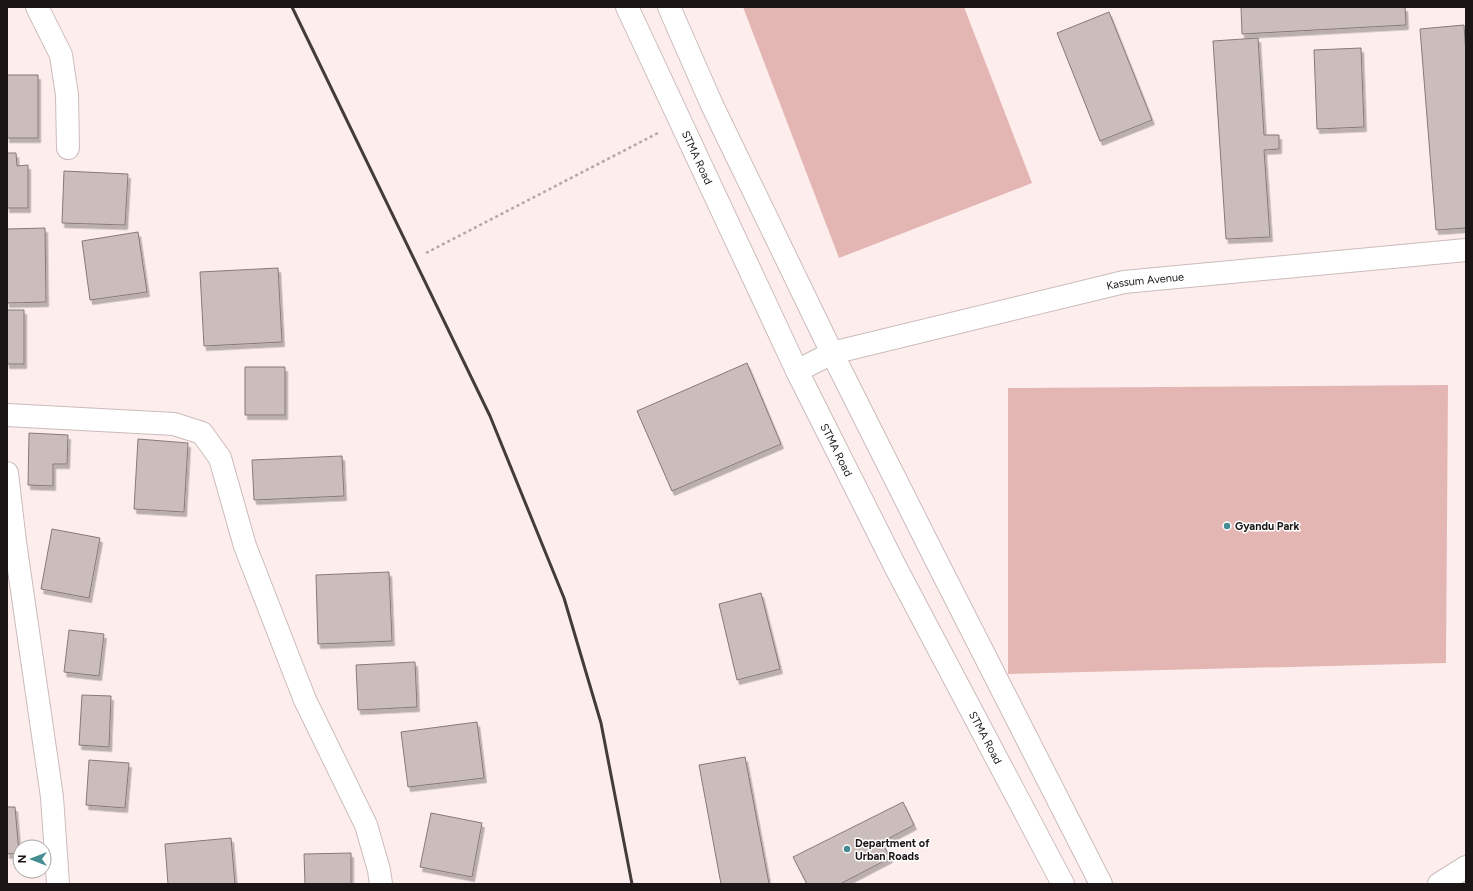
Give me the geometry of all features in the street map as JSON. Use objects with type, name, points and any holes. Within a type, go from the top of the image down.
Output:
[{"type":"street","points":[[38,7],[61,55],[67,95],[68,148]]},
{"type":"street","name":"STMA Road","points":[[627,7],[682,121],[797,371],[897,570],[1063,884]]},
{"type":"street","points":[[669,7],[712,105],[832,353],[1101,884]]},
{"type":"street","name":"Kassum Avenue","points":[[797,371],[832,353],[1124,282],[1466,250]]},
{"type":"street","points":[[7,415],[174,424],[202,434],[220,458],[248,553],[305,700],[366,825],[379,870],[381,884]]},
{"type":"street","points":[[7,473],[15,542],[35,670],[52,797],[58,884]]},
{"type":"street","points":[[1439,884],[1466,867]]},
{"type":"path","points":[[426,253],[682,121]]},
{"type":"shaded area","points":[[743,7],[964,7],[1032,183],[839,258]]},
{"type":"shaded area","name":"Gyandu Park","points":[[1448,385],[1446,663],[1008,674],[1008,388]]},
{"type":"building","points":[[1241,7],[1405,7],[1406,25],[1242,34]]},
{"type":"building","points":[[1109,12],[1152,120],[1100,141],[1057,33]]},
{"type":"building","points":[[1464,25],[1466,54],[1466,228],[1436,230],[1420,29]]},
{"type":"building","points":[[1258,38],[1264,135],[1279,135],[1279,149],[1264,150],[1270,237],[1226,239],[1213,41]]},
{"type":"building","points":[[1361,48],[1364,127],[1317,129],[1314,50]]},
{"type":"building","points":[[7,75],[38,75],[38,138],[7,138]]},
{"type":"building","points":[[7,153],[16,153],[17,166],[28,165],[28,208],[7,208]]},
{"type":"building","points":[[64,171],[128,174],[125,225],[62,223]]},
{"type":"building","points":[[45,228],[46,302],[7,303],[7,229]]},
{"type":"building","points":[[138,232],[147,292],[90,300],[82,241]]},
{"type":"building","points":[[278,268],[282,342],[204,346],[200,272]]},
{"type":"building","points":[[7,310],[24,310],[24,364],[7,364]]},
{"type":"building","points":[[747,363],[781,444],[672,491],[637,411]]},
{"type":"building","points":[[245,367],[285,367],[285,415],[245,415]]},
{"type":"building","points":[[29,433],[68,435],[67,464],[53,464],[53,486],[28,485]]},
{"type":"building","points":[[138,439],[188,443],[184,512],[134,509]]},
{"type":"building","points":[[342,456],[344,496],[254,500],[252,460]]},
{"type":"building","points":[[52,529],[100,538],[89,598],[41,589]]},
{"type":"building","points":[[389,572],[392,641],[318,644],[316,575]]},
{"type":"building","points":[[761,593],[780,669],[737,680],[719,604]]},
{"type":"building","points":[[69,630],[104,634],[99,676],[64,672]]},
{"type":"building","points":[[415,662],[417,707],[358,710],[356,665]]},
{"type":"building","points":[[82,695],[111,696],[109,747],[79,745]]},
{"type":"building","points":[[477,722],[484,778],[408,787],[401,732]]},
{"type":"building","points":[[745,757],[769,884],[721,884],[699,765]]},
{"type":"building","points":[[89,760],[129,763],[125,808],[86,805]]},
{"type":"building","name":"Department of Urban Roads","points":[[903,802],[914,825],[882,842],[890,858],[840,884],[807,884],[793,857]]},
{"type":"building","points":[[7,807],[15,807],[18,839],[12,839],[12,854],[7,854]]},
{"type":"building","points":[[431,813],[482,823],[472,877],[420,867]]},
{"type":"building","points":[[231,838],[235,884],[168,884],[165,844]]},
{"type":"building","points":[[351,853],[351,884],[305,884],[304,854]]},
{"type":"railway","points":[[292,7],[490,416],[564,598],[601,723],[632,884]]},
{"type":"place","name":"Gyandu Park","points":[[1227,526]]},
{"type":"place","name":"Department of Urban Roads","points":[[847,849]]}]
